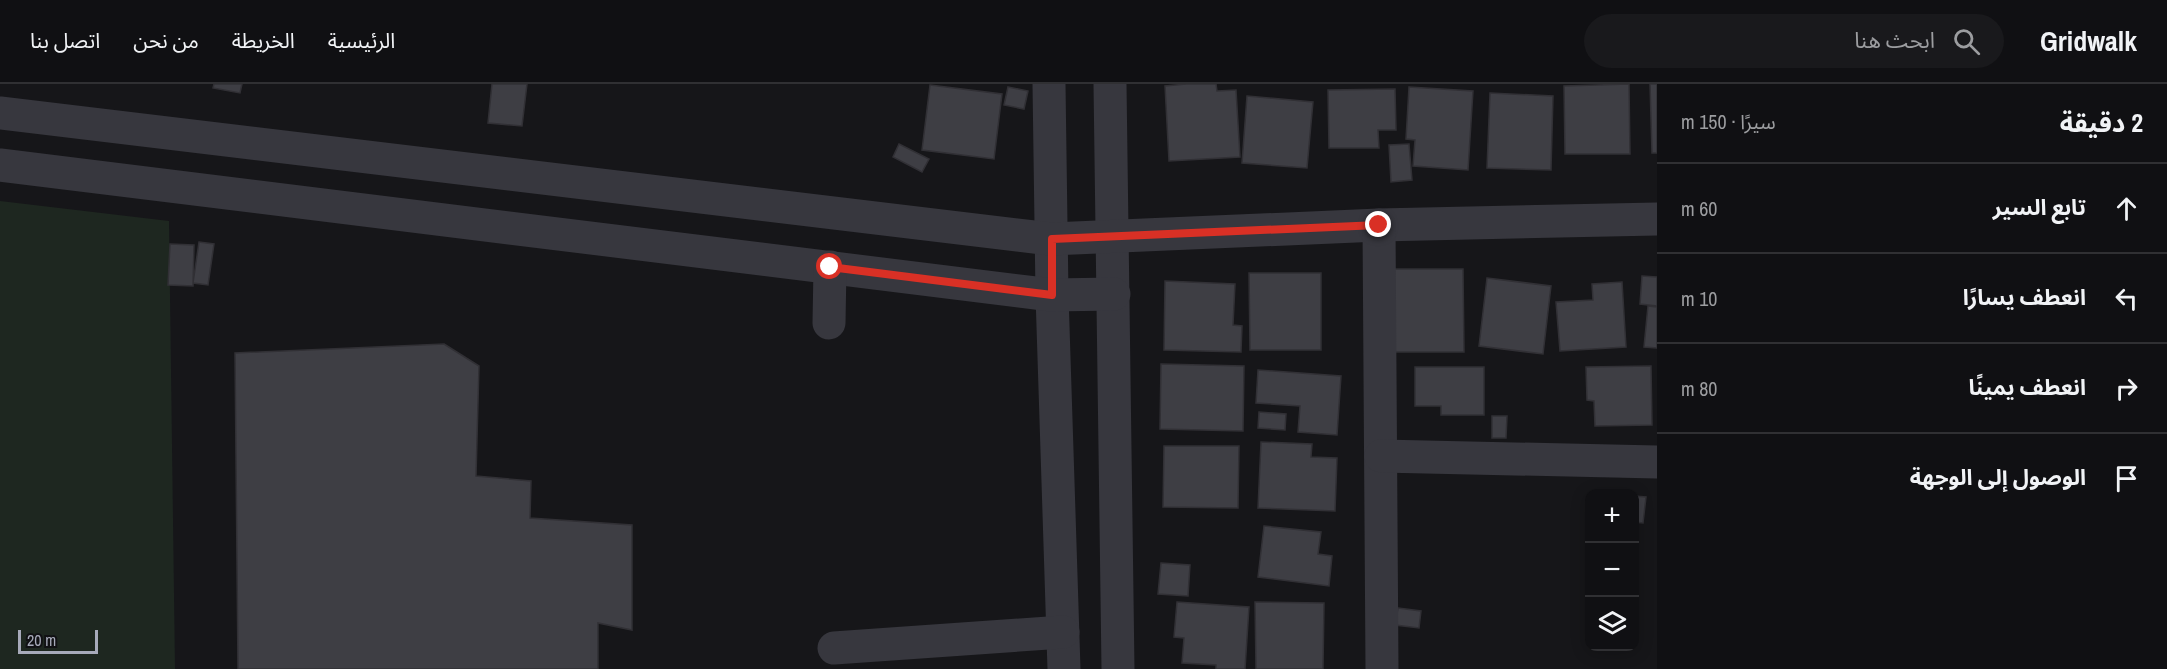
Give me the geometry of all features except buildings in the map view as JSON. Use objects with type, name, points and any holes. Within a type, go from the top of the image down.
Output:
[{"type":"street","points":[[1049,84],[1052,295],[1064,669]]},
{"type":"street","points":[[1110,84],[1118,669]]},
{"type":"street","points":[[0,114],[1052,239],[1379,225],[1657,219]]},
{"type":"street","points":[[0,165],[1052,295],[1114,294]]},
{"type":"street","points":[[1379,225],[1382,669]]},
{"type":"street","points":[[829,323],[830,267]]},
{"type":"street","points":[[1381,456],[1657,462]]},
{"type":"street","points":[[834,648],[1063,633]]},
{"type":"shaded area","points":[[0,201],[169,221],[175,669],[0,669]]},
{"type":"route","points":[[830,267],[1052,295],[1052,239],[1379,225]]}]
